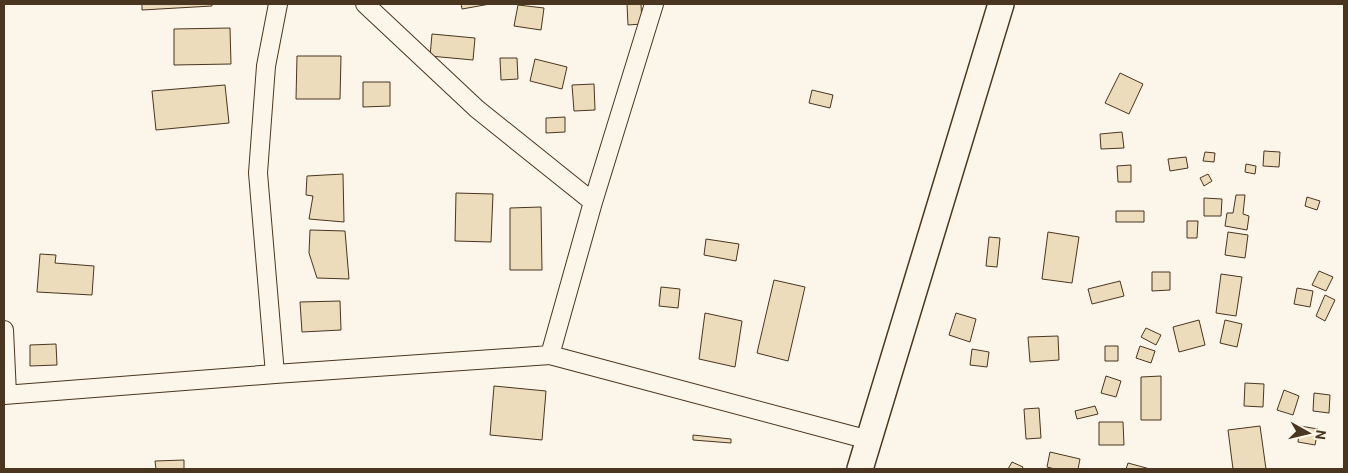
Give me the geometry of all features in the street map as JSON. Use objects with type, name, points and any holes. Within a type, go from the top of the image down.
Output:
[{"type":"main road","points":[[860,469],[1001,4]]},
{"type":"street","points":[[275,374],[258,173],[266,66],[278,4]]},
{"type":"street","points":[[365,4],[477,109],[593,202]]},
{"type":"street","points":[[550,355],[593,202],[654,4]]},
{"type":"street","points":[[4,330],[5,394],[550,355],[869,440]]},
{"type":"building","points":[[142,4],[212,4],[212,6],[142,10]]},
{"type":"building","points":[[461,4],[490,4],[462,9]]},
{"type":"building","points":[[627,4],[641,4],[642,24],[628,25]]},
{"type":"building","points":[[518,5],[544,8],[541,30],[514,26]]},
{"type":"building","points":[[230,28],[231,64],[174,65],[174,29]]},
{"type":"building","points":[[432,34],[475,38],[473,60],[430,56]]},
{"type":"building","points":[[297,56],[341,56],[340,99],[296,99]]},
{"type":"building","points":[[500,58],[517,58],[518,79],[501,80]]},
{"type":"building","points":[[535,59],[567,67],[562,89],[530,81]]},
{"type":"building","points":[[1120,73],[1143,84],[1129,114],[1105,103]]},
{"type":"building","points":[[363,82],[390,82],[390,106],[363,107]]},
{"type":"building","points":[[594,84],[595,110],[574,111],[572,85]]},
{"type":"building","points":[[225,85],[229,123],[156,130],[152,91]]},
{"type":"building","points":[[812,90],[833,95],[830,108],[809,103]]},
{"type":"building","points":[[565,117],[565,132],[546,133],[546,118]]},
{"type":"building","points":[[1122,132],[1124,148],[1101,149],[1100,134]]},
{"type":"building","points":[[1264,151],[1280,152],[1279,167],[1263,166]]},
{"type":"building","points":[[1205,152],[1215,153],[1214,162],[1203,161]]},
{"type":"building","points":[[1186,157],[1188,168],[1170,171],[1168,159]]},
{"type":"building","points":[[1246,164],[1256,166],[1255,174],[1245,172]]},
{"type":"building","points":[[1131,165],[1131,182],[1118,182],[1117,166]]},
{"type":"building","points":[[343,174],[344,222],[309,219],[313,196],[306,195],[307,176]]},
{"type":"building","points":[[1208,174],[1212,181],[1204,186],[1200,178]]},
{"type":"building","points":[[456,193],[493,194],[491,242],[455,241]]},
{"type":"building","points":[[1236,195],[1245,195],[1243,214],[1249,216],[1247,230],[1225,226],[1227,213],[1233,213]]},
{"type":"building","points":[[1307,197],[1320,201],[1317,210],[1305,206]]},
{"type":"building","points":[[1204,198],[1222,199],[1221,216],[1204,216]]},
{"type":"building","points":[[541,207],[542,270],[510,270],[510,208]]},
{"type":"building","points":[[1116,211],[1144,211],[1144,222],[1116,222]]},
{"type":"building","points":[[1187,221],[1198,221],[1197,238],[1187,238]]},
{"type":"building","points":[[310,230],[345,231],[349,279],[317,278],[309,253]]},
{"type":"building","points":[[1048,232],[1079,237],[1072,283],[1042,279]]},
{"type":"building","points":[[1228,232],[1248,235],[1245,258],[1225,255]]},
{"type":"building","points":[[989,237],[1000,238],[997,267],[986,266]]},
{"type":"building","points":[[706,239],[739,244],[736,261],[704,255]]},
{"type":"building","points":[[40,254],[56,255],[55,263],[94,266],[92,295],[37,292]]},
{"type":"building","points":[[1319,271],[1333,277],[1326,291],[1312,285]]},
{"type":"building","points":[[1152,272],[1170,272],[1170,290],[1152,291]]},
{"type":"building","points":[[1221,274],[1242,277],[1236,316],[1216,313]]},
{"type":"building","points":[[774,280],[805,287],[788,361],[757,353]]},
{"type":"building","points":[[1120,281],[1124,296],[1092,304],[1088,289]]},
{"type":"building","points":[[661,287],[680,289],[678,308],[659,306]]},
{"type":"building","points":[[1297,288],[1313,291],[1310,307],[1294,304]]},
{"type":"building","points":[[1325,295],[1335,300],[1325,321],[1316,316]]},
{"type":"building","points":[[340,301],[341,330],[302,332],[300,302]]},
{"type":"building","points":[[705,313],[742,321],[735,367],[699,359]]},
{"type":"building","points":[[956,313],[976,319],[970,342],[949,335]]},
{"type":"building","points":[[1199,320],[1205,345],[1179,352],[1173,327]]},
{"type":"building","points":[[1225,320],[1242,324],[1237,347],[1220,343]]},
{"type":"building","points":[[1146,328],[1161,335],[1156,345],[1141,337]]},
{"type":"building","points":[[1058,336],[1059,360],[1030,362],[1028,337]]},
{"type":"building","points":[[56,344],[57,365],[30,366],[30,345]]},
{"type":"building","points":[[1105,346],[1118,346],[1118,361],[1105,361]]},
{"type":"building","points":[[1140,346],[1155,351],[1151,363],[1136,358]]},
{"type":"building","points":[[972,349],[989,352],[987,367],[970,365]]},
{"type":"building","points":[[1106,376],[1121,381],[1116,397],[1101,393]]},
{"type":"building","points":[[1161,376],[1161,420],[1141,420],[1141,377]]},
{"type":"building","points":[[1245,383],[1264,384],[1263,407],[1244,406]]},
{"type":"building","points":[[494,386],[546,391],[542,440],[490,435]]},
{"type":"building","points":[[1284,390],[1299,396],[1293,415],[1277,410]]},
{"type":"building","points":[[1314,393],[1330,395],[1329,413],[1313,411]]},
{"type":"building","points":[[1095,406],[1098,414],[1077,419],[1075,411]]},
{"type":"building","points":[[1039,408],[1041,438],[1026,439],[1024,409]]},
{"type":"building","points":[[1099,422],[1123,422],[1124,445],[1099,445]]},
{"type":"building","points":[[1260,426],[1266,469],[1233,469],[1228,430]]},
{"type":"building","points":[[1300,426],[1318,429],[1315,445],[1298,442]]},
{"type":"building","points":[[693,435],[731,439],[731,443],[693,440]]},
{"type":"building","points":[[1050,452],[1080,459],[1078,469],[1047,467]]},
{"type":"building","points":[[184,460],[184,469],[156,469],[155,461]]},
{"type":"building","points":[[1012,462],[1023,467],[1022,469],[1008,469]]},
{"type":"building","points":[[1128,463],[1150,469],[1126,469]]}]
